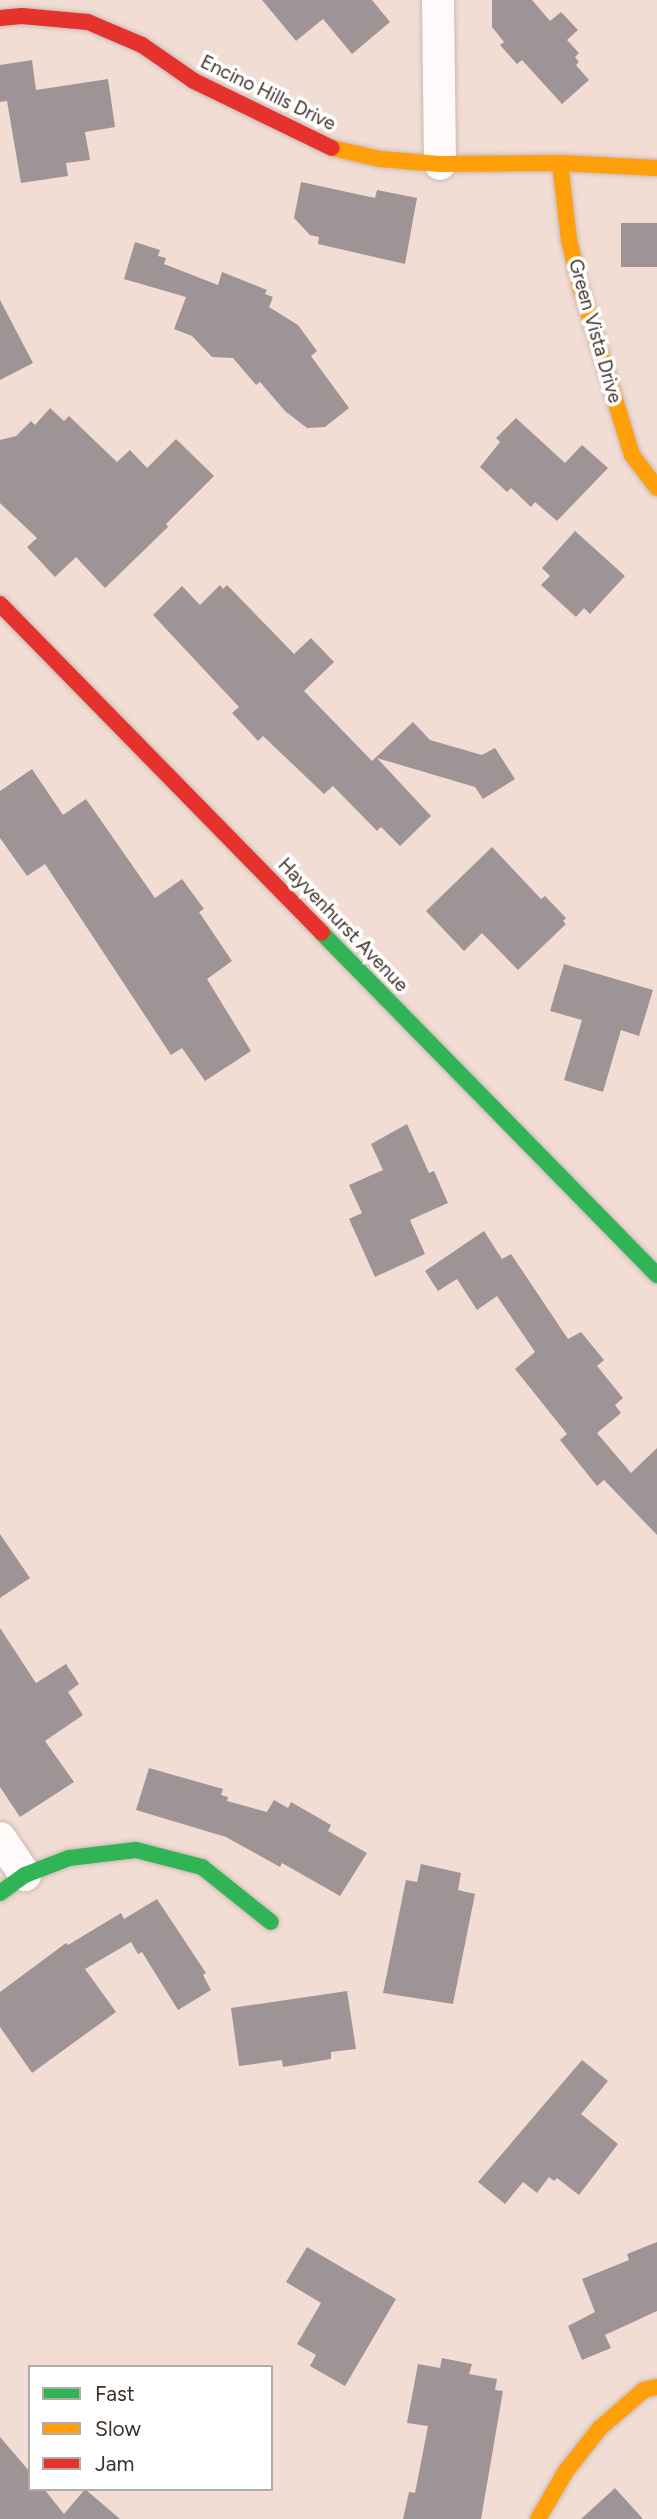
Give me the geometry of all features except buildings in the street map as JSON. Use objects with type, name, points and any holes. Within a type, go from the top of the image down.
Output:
[{"type":"main road","name":"Encino Hills Drive","points":[[0,18],[22,16],[88,22],[142,45],[194,81],[328,147],[380,159],[440,164],[560,163],[657,168]]},
{"type":"main road","name":"Green Vista Drive","points":[[560,163],[569,240],[580,286],[632,455],[657,488]]},
{"type":"main road","name":"Hayvenhurst Avenue","points":[[0,604],[657,1275]]},
{"type":"main road","points":[[12,1884],[69,1858],[136,1850],[202,1867],[271,1922]]},
{"type":"main road","points":[[538,2519],[566,2471],[600,2428],[644,2390],[657,2386]]},
{"type":"street","points":[[438,0],[440,164]]},
{"type":"street","points":[[0,1838],[12,1884]]},
{"type":"traffic: fast","points":[[322,933],[657,1275]]},
{"type":"traffic: fast","points":[[0,1893],[25,1875],[69,1858],[136,1850],[202,1867],[271,1922]]},
{"type":"traffic: slow","points":[[332,148],[380,159],[440,164],[560,163],[657,168]]},
{"type":"traffic: slow","points":[[560,163],[569,240],[580,286],[632,455],[657,488]]},
{"type":"traffic: slow","points":[[538,2519],[566,2471],[600,2428],[644,2390],[657,2387]]},
{"type":"traffic: jam","points":[[0,18],[22,16],[88,22],[142,45],[194,81],[332,148]]},
{"type":"traffic: jam","points":[[0,604],[322,933]]}]
